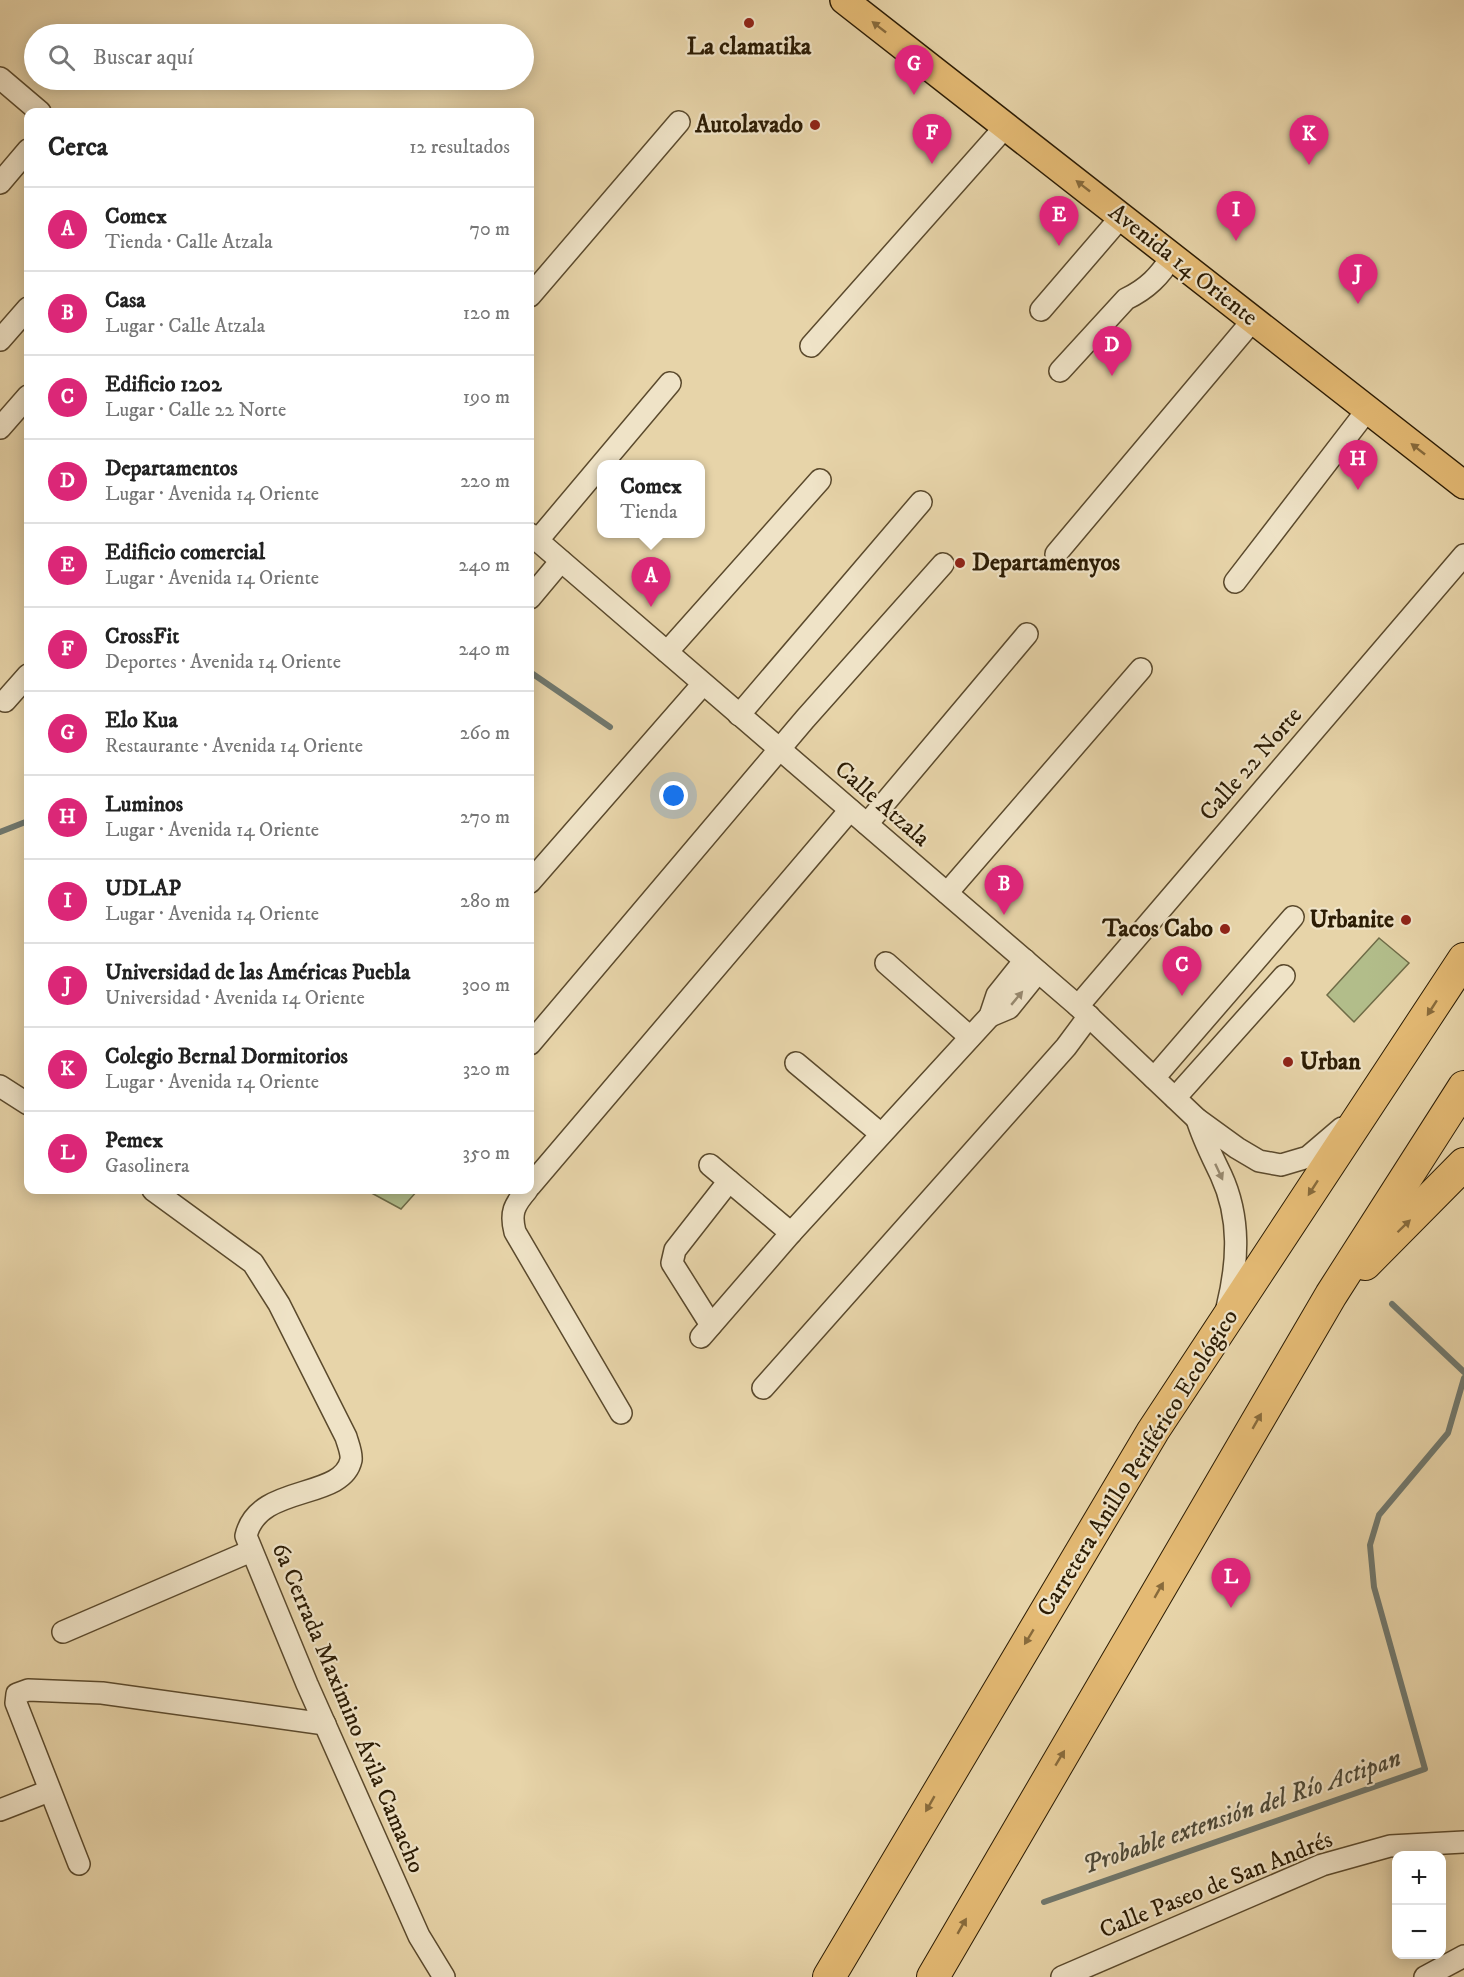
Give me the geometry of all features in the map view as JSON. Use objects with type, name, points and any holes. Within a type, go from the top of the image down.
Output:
[{"type":"highway","name":"Carretera Anillo Periférico Ecológico","points":[[829,1977],[1153,1431],[1464,959]]},
{"type":"highway","points":[[933,1977],[1331,1295],[1464,1087]]},
{"type":"highway","points":[[1331,1295],[1411,1220],[1464,1164]]},
{"type":"main road","name":"Avenida 14 Oriente","points":[[844,0],[1464,485]]},
{"type":"street","points":[[0,78],[35,108]]},
{"type":"street","points":[[534,291],[679,122]]},
{"type":"street","points":[[811,346],[1006,126]]},
{"type":"street","points":[[0,183],[24,155]]},
{"type":"street","points":[[1041,310],[1121,217]]},
{"type":"street","points":[[1060,371],[1126,299],[1140,293],[1159,276],[1172,256]]},
{"type":"street","points":[[0,340],[24,313]]},
{"type":"street","points":[[1056,554],[1253,320]]},
{"type":"street","points":[[602,460],[670,383]]},
{"type":"street","points":[[0,429],[24,401]]},
{"type":"street","points":[[1235,582],[1368,409]]},
{"type":"street","points":[[534,536],[597,465]]},
{"type":"street","points":[[667,652],[820,480]]},
{"type":"street","points":[[739,715],[921,501]]},
{"type":"street","name":"Calle Atzala","points":[[534,538],[1083,1011],[1197,1119],[1259,1161],[1281,1165],[1308,1157],[1369,1102]]},
{"type":"street","name":"Calle 22 Norte","points":[[763,1388],[1066,1047],[1083,1011],[1464,555]]},
{"type":"street","points":[[534,593],[561,561]]},
{"type":"street","points":[[534,1039],[780,750],[943,564]]},
{"type":"street","points":[[867,824],[1027,634]]},
{"type":"street","points":[[947,893],[1141,669]]},
{"type":"street","points":[[5,701],[24,680]]},
{"type":"street","points":[[534,877],[703,684]]},
{"type":"street","points":[[534,1181],[850,810]]},
{"type":"street","points":[[1154,1078],[1293,917]]},
{"type":"street","points":[[886,963],[970,1037]]},
{"type":"street","points":[[729,1181],[675,1250],[672,1263],[706,1331],[791,1233],[990,1016],[997,995],[1031,966]]},
{"type":"street","points":[[1175,1098],[1284,976]]},
{"type":"street","points":[[796,1063],[882,1134]]},
{"type":"street","points":[[0,1086],[24,1101]]},
{"type":"street","name":"Calle Atzala","points":[[1197,1119],[1205,1144],[1222,1176],[1235,1228],[1236,1270],[1223,1325]]},
{"type":"street","points":[[710,1165],[791,1233]]},
{"type":"street","name":"6a Cerrada Maximino Ávila Camacho","points":[[158,1194],[253,1263],[279,1304],[346,1437],[352,1457],[348,1469],[337,1479],[280,1500],[257,1513],[249,1523],[246,1536],[325,1724],[419,1936],[444,1977]]},
{"type":"street","points":[[523,1194],[511,1215],[515,1232],[621,1413]]},
{"type":"street","points":[[63,1632],[251,1551]]},
{"type":"street","points":[[79,1864],[16,1703],[17,1694],[28,1690],[102,1693],[325,1724]]},
{"type":"street","points":[[0,1810],[49,1791]]},
{"type":"street","name":"Calle Paseo de San Andrés","points":[[1062,1977],[1322,1865],[1390,1846],[1464,1842]]},
{"type":"street","points":[[815,1977],[846,1946]]},
{"type":"street","points":[[1425,1977],[1464,1956]]},
{"type":"green space","points":[[1379,938],[1409,963],[1354,1022],[1327,995]]},
{"type":"green space","points":[[373,1194],[414,1194],[401,1209]]},
{"type":"waterway","name":"Probable extensión del Río Actipan","points":[[534,675],[610,727]]},
{"type":"waterway","points":[[0,832],[24,823]]},
{"type":"waterway","name":"Probable extensión del Río Actipan","points":[[1392,1304],[1464,1372]]},
{"type":"waterway","name":"Probable extensión del Río Actipan","points":[[1044,1902],[1425,1769],[1374,1587],[1370,1545],[1379,1515],[1448,1433],[1464,1378]]},
{"type":"place","name":"La clamatika","points":[[749,23]]},
{"type":"place","name":"Elo Kua","points":[[914,95]]},
{"type":"place","name":"Autolavado","points":[[815,125]]},
{"type":"place","name":"CrossFit","points":[[932,164]]},
{"type":"place","name":"Colegio Bernal Dormitorios","points":[[1309,165]]},
{"type":"place","name":"UDLAP","points":[[1236,241]]},
{"type":"place","name":"Edificio comercial","points":[[1059,246]]},
{"type":"place","name":"Universidad de las Américas Puebla","points":[[1358,304]]},
{"type":"place","name":"Departamentos","points":[[1112,376]]},
{"type":"place","name":"Luminos","points":[[1358,490]]},
{"type":"place","name":"Departamenyos","points":[[960,563]]},
{"type":"place","name":"Comex","points":[[651,607]]},
{"type":"place","name":"Casa","points":[[1004,915]]},
{"type":"place","name":"Urbanite","points":[[1406,920]]},
{"type":"place","name":"Tacos Cabo","points":[[1225,929]]},
{"type":"place","name":"Edificio 1202","points":[[1182,996]]},
{"type":"place","name":"Urban","points":[[1288,1062]]},
{"type":"place","name":"Pemex","points":[[1231,1608]]}]
